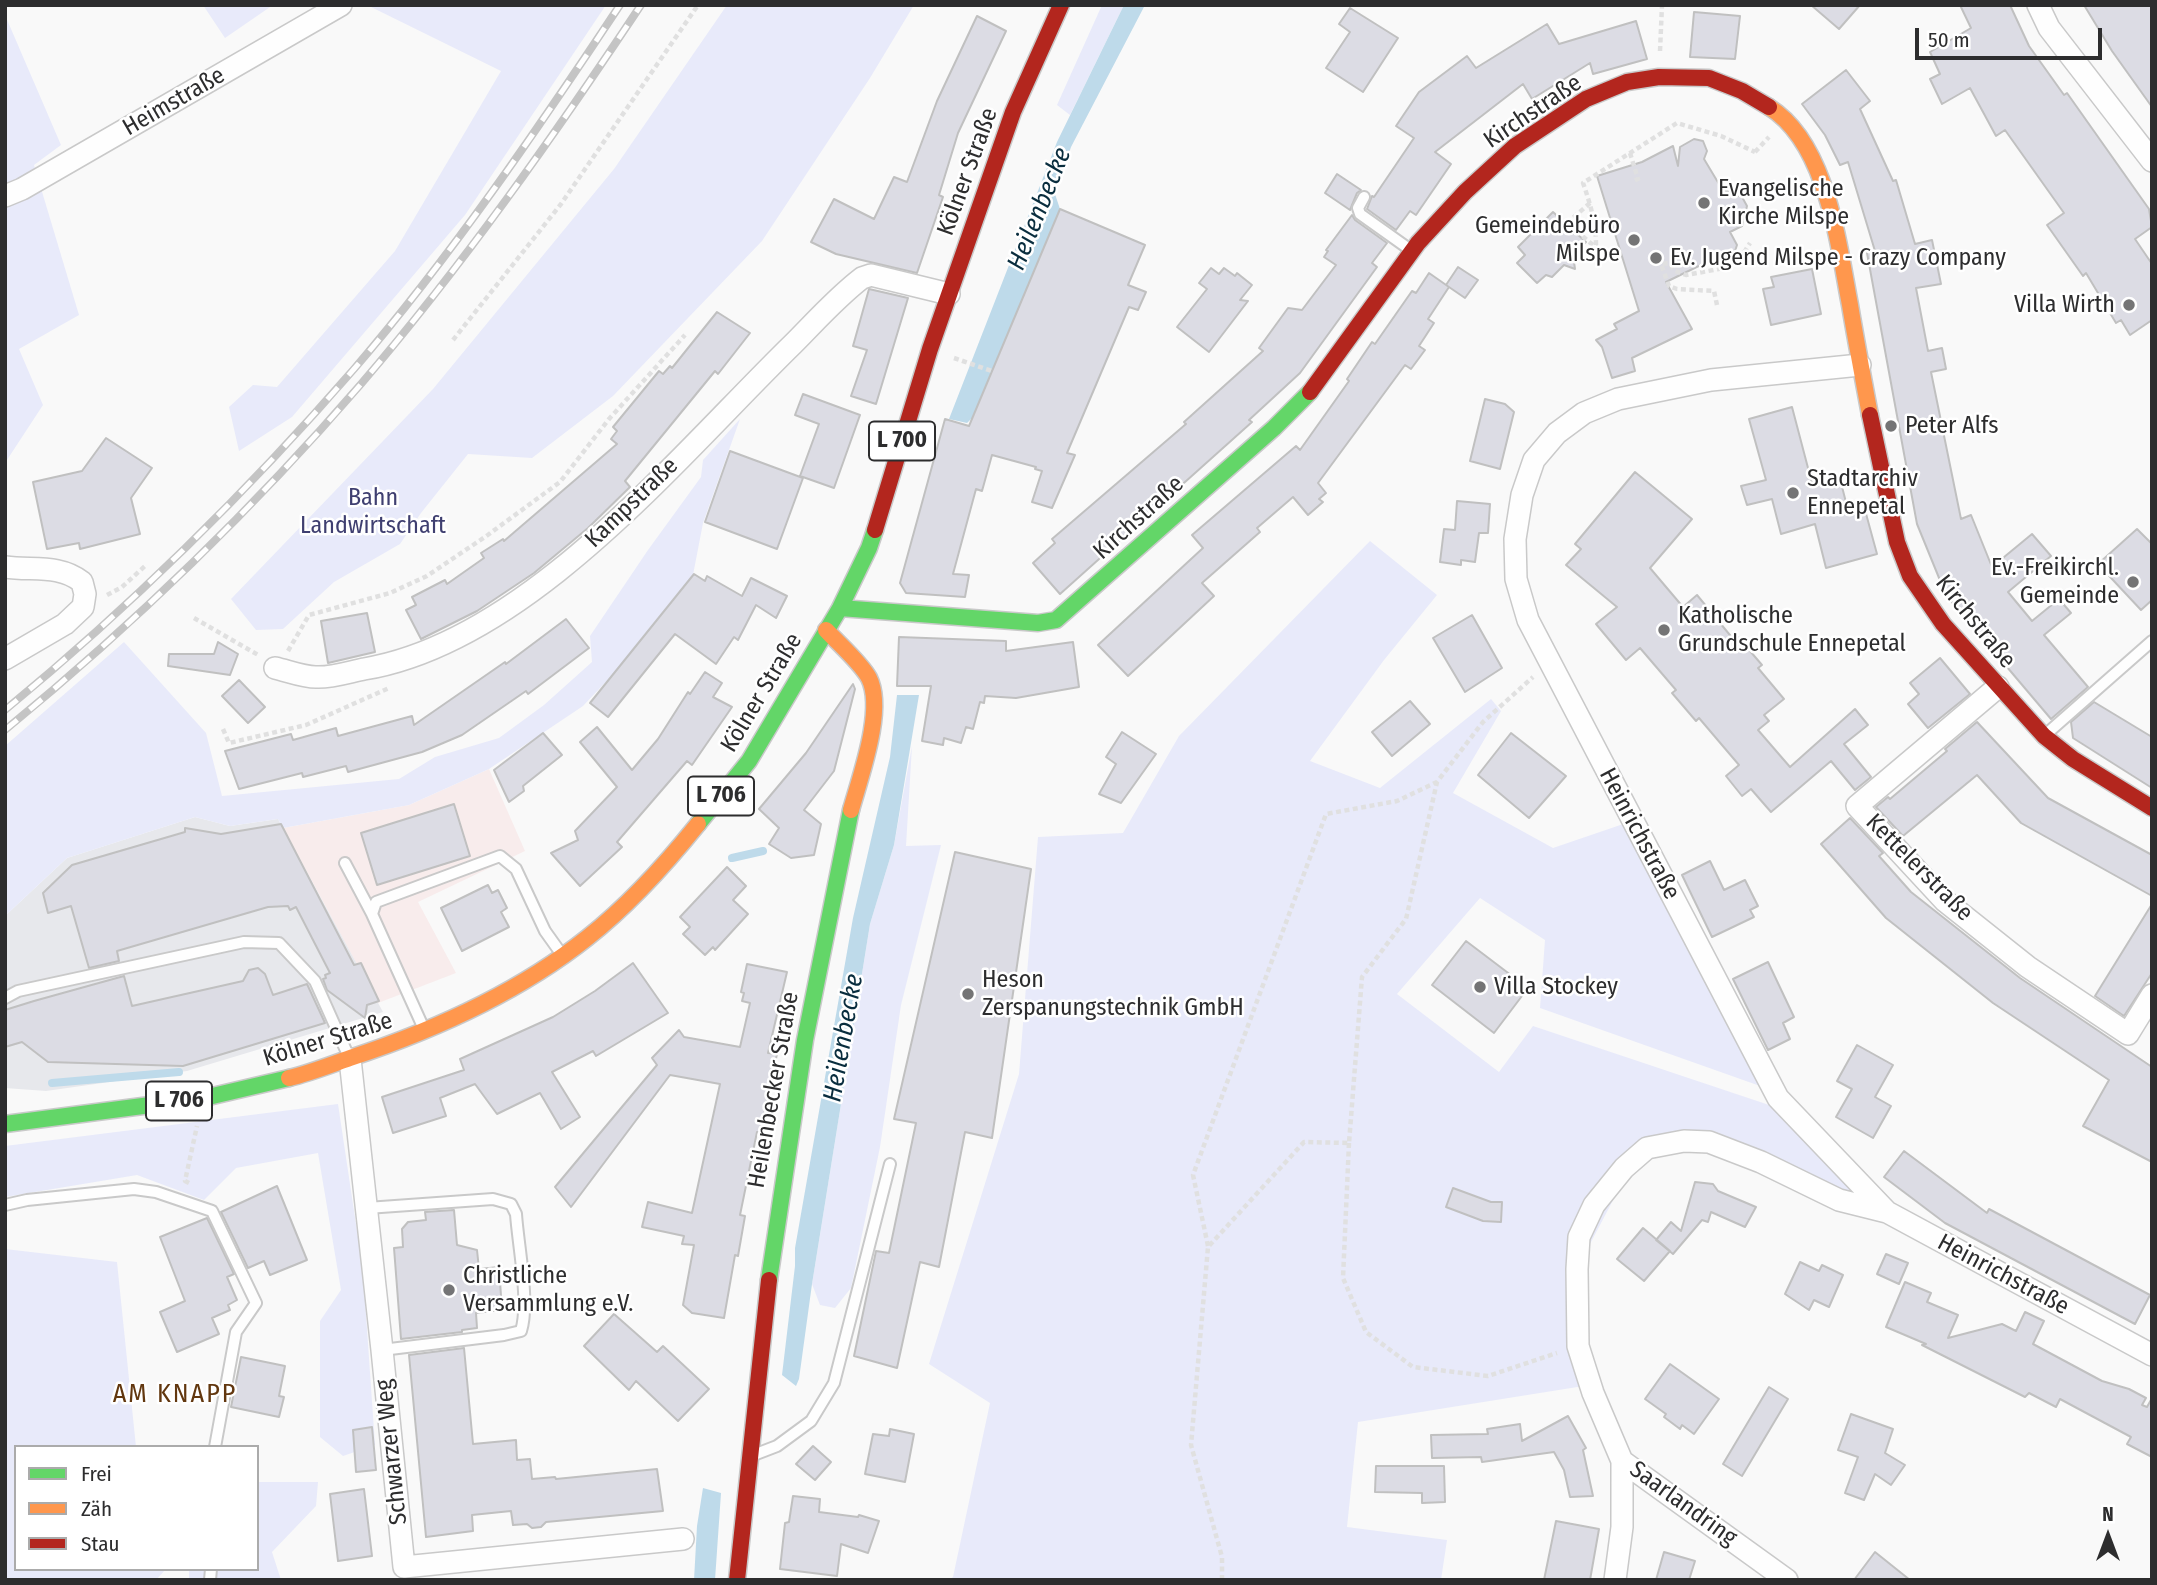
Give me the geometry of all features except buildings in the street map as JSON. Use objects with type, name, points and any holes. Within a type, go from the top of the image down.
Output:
[{"type":"main road","name":"Kölner Straße","points":[[5,1124],[204,1098],[298,1076],[426,1032],[518,983],[562,955],[597,929],[659,872],[749,761],[840,608],[869,548],[950,294],[1013,112],[1061,5]]},
{"type":"main road","name":"Kirchstraße","points":[[840,608],[1038,622],[1056,620],[1264,437],[1314,388],[1412,251],[1465,192],[1515,146],[1586,99],[1627,82],[1658,77],[1709,78],[1742,91],[1775,111],[1800,137],[1816,166],[1836,230],[1890,511],[1897,542],[1910,576],[1943,624],[2044,736],[2073,759],[2152,808]]},
{"type":"main road","name":"Heilenbecker Straße","points":[[737,1580],[748,1457],[777,1210],[824,934],[873,721],[874,691],[868,676],[826,631]]},
{"type":"street","name":"Heimstraße","points":[[5,196],[22,190],[341,5]]},
{"type":"street","points":[[2038,5],[2049,28],[2152,161]]},
{"type":"street","name":"Kampstraße","points":[[275,668],[317,677],[375,668],[418,656],[465,633],[510,606],[566,565],[618,520],[749,387],[862,278],[871,275],[950,294]]},
{"type":"street","name":"Heinrichstraße","points":[[1860,365],[1711,380],[1618,399],[1584,413],[1557,433],[1534,460],[1522,495],[1516,539],[1516,579],[1528,620],[1778,1098],[1887,1212],[2152,1355]]},
{"type":"street","points":[[5,567],[55,569],[82,582],[85,594],[83,607],[65,624],[5,659]]},
{"type":"street","name":"Kettelerstraße","points":[[1998,687],[1857,806],[1945,901],[2028,967],[2128,1034],[2152,995]]},
{"type":"street","name":"Schwarzer Weg","points":[[349,1059],[404,1567],[683,1539]]},
{"type":"street","name":"Saarlandring","points":[[1787,1580],[1622,1461],[1593,1393],[1578,1346],[1579,1237],[1594,1205],[1624,1168],[1647,1148],[1684,1141],[1709,1142],[1761,1162],[1839,1200],[1887,1212]]},
{"type":"street","points":[[1615,1580],[1622,1527],[1622,1461]]},
{"type":"lane","points":[[1364,197],[1358,208],[1360,214],[1412,251]]},
{"type":"lane","points":[[2044,736],[2152,641]]},
{"type":"lane","points":[[372,914],[376,902],[500,856],[516,869],[545,931],[562,955]]},
{"type":"lane","points":[[345,863],[372,914],[426,1032]]},
{"type":"lane","points":[[5,998],[18,991],[244,942],[279,943],[315,981],[349,1059]]},
{"type":"lane","points":[[748,1457],[777,1446],[811,1421],[834,1383],[890,1164]]},
{"type":"lane","points":[[5,1205],[27,1200],[134,1189],[156,1192],[212,1211],[256,1303],[236,1332],[215,1445]]},
{"type":"lane","points":[[367,1208],[493,1199],[511,1204],[516,1214],[524,1304],[521,1331],[382,1350]]},
{"type":"path","points":[[453,340],[561,204],[698,5]]},
{"type":"path","points":[[1658,77],[1662,5]]},
{"type":"path","points":[[1590,203],[1567,223],[1594,246],[1596,233],[1590,203],[1583,183],[1677,123],[1721,136],[1755,152]]},
{"type":"path","points":[[1630,153],[1638,179],[1633,181]]},
{"type":"path","points":[[1717,305],[1714,291],[1669,286],[1661,264],[1668,263],[1675,271],[1685,275],[1719,269],[1738,262],[1750,243]]},
{"type":"path","points":[[194,618],[258,655],[275,668],[293,644],[309,615],[390,593],[427,576],[560,482],[610,419],[685,335]]},
{"type":"path","points":[[963,361],[992,371]]},
{"type":"path","points":[[122,587],[145,566]]},
{"type":"path","points":[[223,729],[229,743],[306,725],[395,685]]},
{"type":"path","points":[[1521,688],[1483,722],[1437,782],[1406,919],[1362,977],[1349,1143],[1343,1278],[1366,1332],[1413,1367],[1488,1376],[1578,1346]]},
{"type":"path","points":[[1222,1580],[1222,1557],[1191,1445],[1208,1247],[1193,1175],[1326,814],[1397,802],[1437,782]]},
{"type":"path","points":[[204,1098],[185,1181],[212,1199],[212,1211]]},
{"type":"path","points":[[1208,1247],[1304,1142],[1349,1143]]},
{"type":"shaded area","points":[[489,769],[525,851],[418,902],[456,973],[378,1003],[283,828],[409,805]]},
{"type":"shaded area","points":[[195,817],[230,826],[278,819],[383,1012],[187,1071],[46,1091],[5,1088],[5,916],[67,858]]},
{"type":"green space","points":[[203,5],[273,5],[225,38]]},
{"type":"green space","points":[[367,5],[606,5],[465,215],[292,417],[239,451],[229,407],[253,385],[277,387],[395,251],[501,71]]},
{"type":"green space","name":"Bahn Landwirtschaft","points":[[727,5],[914,5],[870,78],[762,241],[613,396],[532,458],[468,454],[400,544],[334,582],[283,629],[256,630],[231,599],[433,389],[614,169]]},
{"type":"green space","points":[[1102,5],[1124,5],[1070,115],[1057,105]]},
{"type":"green space","points":[[5,15],[61,145],[34,165],[79,315],[19,349],[43,405],[5,463]]},
{"type":"green space","points":[[740,419],[703,523],[693,575],[618,669],[583,706],[489,769],[409,805],[283,828],[278,819],[230,826],[195,817],[67,858],[5,916],[5,746],[124,642],[206,733],[222,796],[399,779],[435,757],[499,738],[544,705],[592,662],[590,636],[701,477],[703,460]]},
{"type":"green space","points":[[1370,541],[1437,595],[1384,660],[1310,761],[1380,788],[1491,699],[1501,711],[1453,793],[1553,848],[1635,820],[1777,1092],[1540,1008],[1545,940],[1480,898],[1397,994],[1499,1072],[1533,1026],[1796,1114],[1860,1182],[1846,1210],[1710,1150],[1654,1152],[1620,1187],[1590,1244],[1579,1306],[1590,1385],[1358,1422],[1347,1527],[1447,1540],[1441,1580],[949,1580],[953,1577],[990,1403],[929,1364],[1019,1074],[1038,837],[1123,833],[1179,736]]},
{"type":"green space","points":[[912,746],[906,846],[941,845],[901,1005],[880,1147],[851,1288],[835,1308],[820,1305],[812,1284],[870,924],[894,845]]},
{"type":"green space","points":[[338,1104],[363,1271],[375,1445],[343,1456],[320,1437],[320,1321],[341,1290],[318,1153],[236,1168],[204,1200],[137,1175],[5,1197],[5,1146]]},
{"type":"green space","points":[[5,1249],[117,1262],[136,1445],[14,1445],[14,1571],[164,1571],[156,1580],[5,1580]]},
{"type":"green space","points":[[259,1482],[318,1482],[316,1506],[272,1552],[281,1580],[189,1580],[189,1571],[259,1571]]},
{"type":"water","name":"Heilenbecke","points":[[1124,5],[1145,5],[1071,147],[1055,194],[1060,209],[972,418],[967,423],[949,419],[1057,142]]},
{"type":"water","name":"Heilenbecke","points":[[897,695],[919,695],[894,845],[870,924],[796,1386],[782,1375],[795,1248],[853,918],[890,757]]},
{"type":"water","points":[[703,1488],[721,1493],[715,1580],[694,1580],[697,1526]]},
{"type":"waterway","points":[[732,858],[763,851]]},
{"type":"waterway","points":[[52,1083],[179,1072]]},
{"type":"railway","points":[[5,710],[52,671],[187,547],[354,369],[459,237],[620,5]]},
{"type":"railway","points":[[5,730],[99,649],[235,521],[361,384],[436,293],[507,199],[641,5]]},
{"type":"traffic: fast","points":[[840,608],[1038,623],[1056,620],[1274,428],[1310,392]]},
{"type":"traffic: fast","points":[[698,824],[749,761],[840,608],[875,530]]},
{"type":"traffic: fast","points":[[769,1280],[805,1040],[851,810]]},
{"type":"traffic: fast","points":[[5,1124],[204,1098],[289,1078]]},
{"type":"traffic: slow","points":[[1769,107],[1789,123],[1804,144],[1827,196],[1870,415]]},
{"type":"traffic: slow","points":[[826,630],[865,672],[873,692],[873,725],[851,810]]},
{"type":"traffic: slow","points":[[289,1078],[412,1035],[474,1008],[533,976],[561,958],[617,912],[698,824]]},
{"type":"traffic: jam","points":[[875,530],[930,349],[1013,112],[1061,5]]},
{"type":"traffic: jam","points":[[1310,392],[1418,243],[1465,192],[1515,146],[1586,99],[1627,82],[1659,77],[1709,78],[1742,91],[1769,107]]},
{"type":"traffic: jam","points":[[1870,415],[1897,542],[1910,576],[1943,624],[2044,736],[2073,759],[2152,808]]},
{"type":"traffic: jam","points":[[737,1580],[769,1280]]},
{"type":"place","name":"Evangelische Kirche Milspe","points":[[1704,203]]},
{"type":"place","name":"Gemeindebüro Milspe","points":[[1634,240]]},
{"type":"place","name":"Ev. Jugend Milspe - Crazy Company","points":[[1656,258]]},
{"type":"place","name":"Villa Wirth","points":[[2129,305]]},
{"type":"place","name":"Peter Alfs","points":[[1891,426]]},
{"type":"place","name":"Stadtarchiv Ennepetal","points":[[1793,493]]},
{"type":"place","name":"Ev.-Freikirchl. Gemeinde","points":[[2133,582]]},
{"type":"place","name":"Katholische Grundschule Ennepetal","points":[[1664,630]]},
{"type":"place","name":"Villa Stockey","points":[[1480,987]]},
{"type":"place","name":"Heson Zerspanungstechnik GmbH","points":[[968,994]]},
{"type":"place","name":"Christliche Versammlung e.V.","points":[[449,1290]]},
{"type":"district","name":"AM KNAPP","points":[[175,1395]]}]
